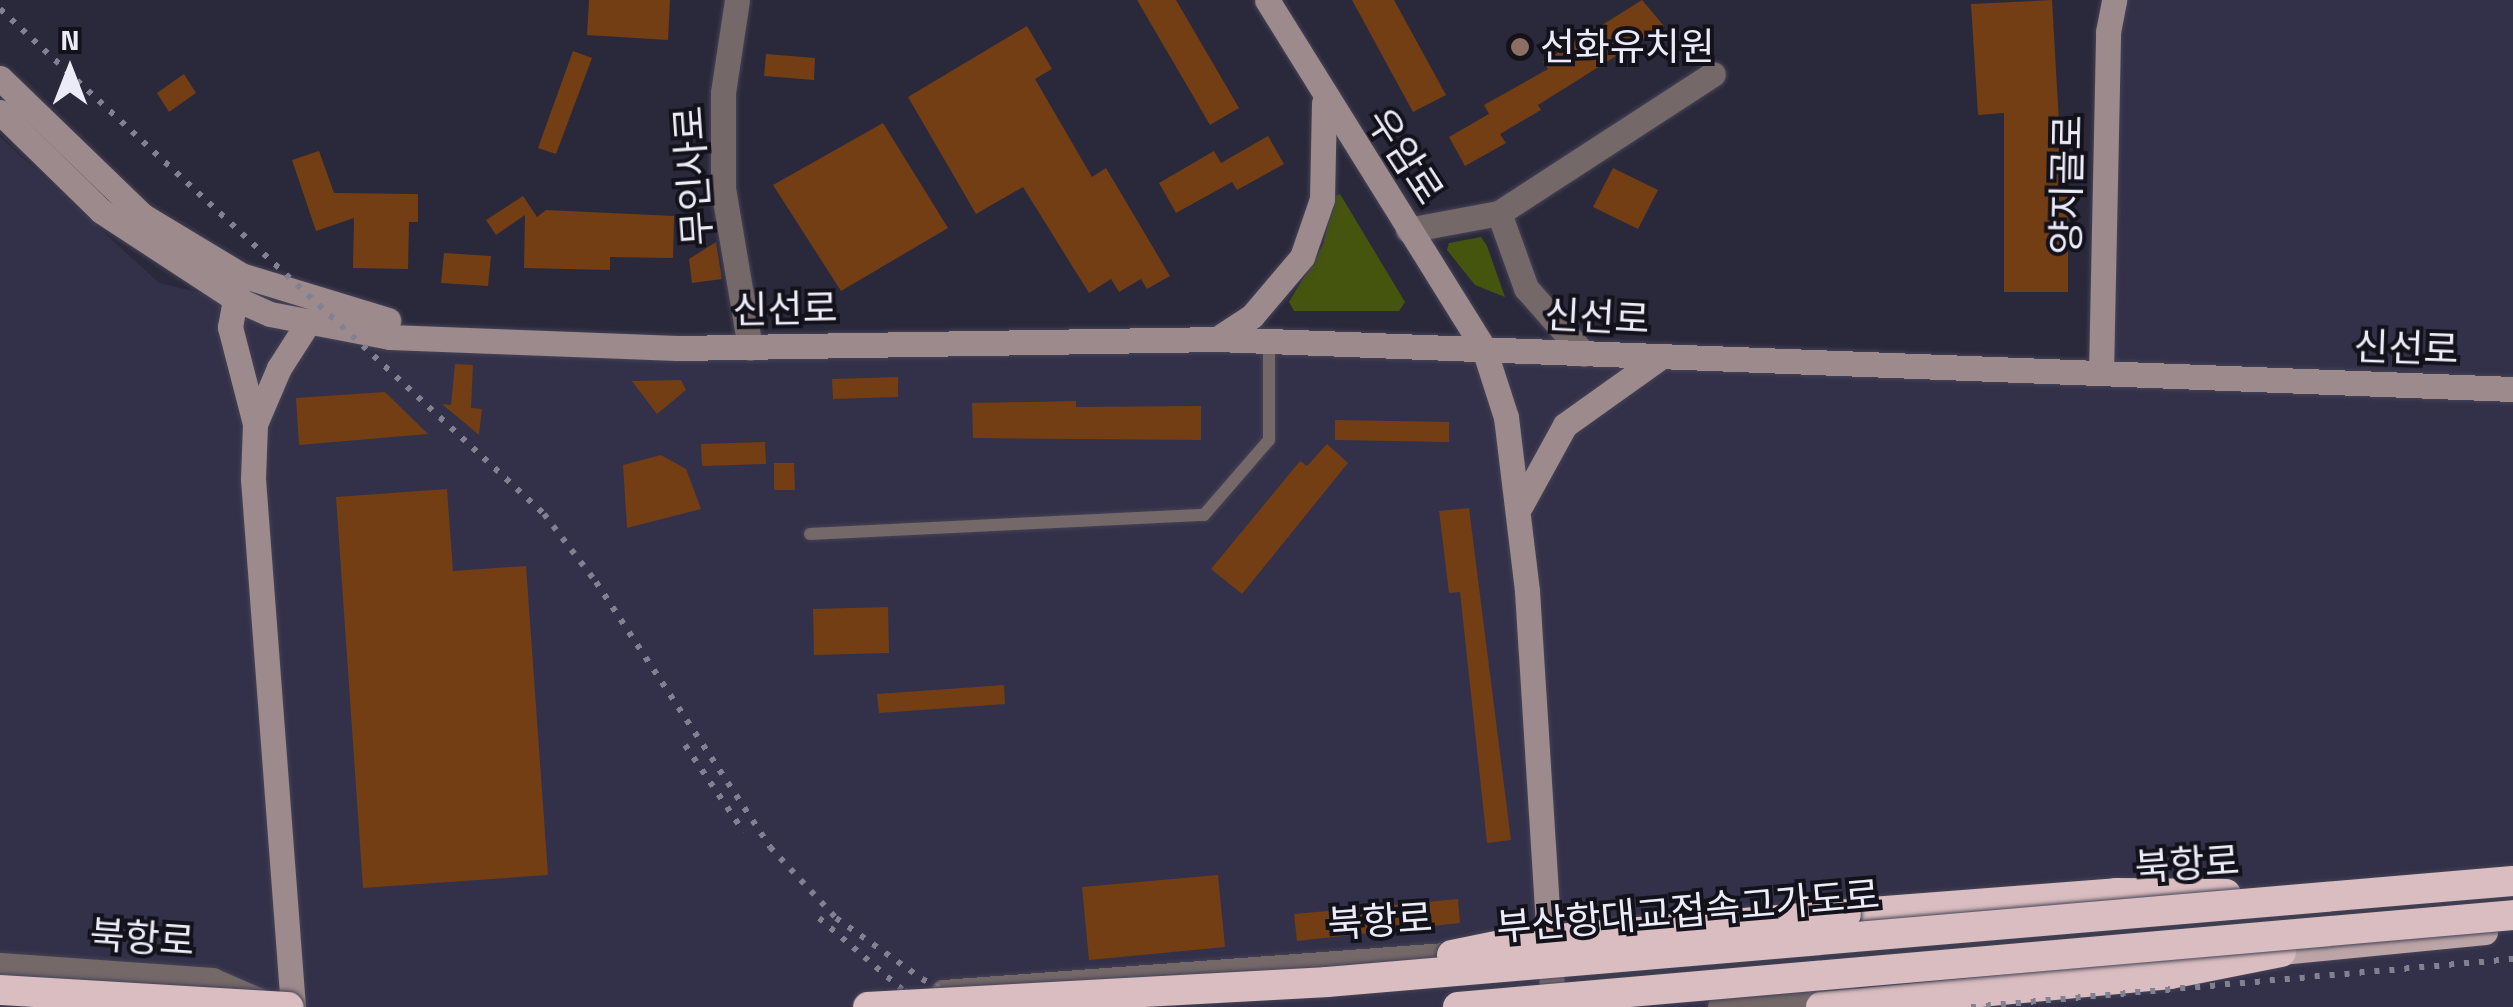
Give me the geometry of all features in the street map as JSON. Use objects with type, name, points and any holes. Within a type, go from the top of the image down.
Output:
[{"type":"highway","name":"부산항대교접속고가도로","points":[[868,1007],[1327,982],[2513,878]]},
{"type":"highway","points":[[1327,982],[1511,943],[2116,893],[2274,895]]},
{"type":"highway","name":"부산항대교접속고가도로","points":[[1458,1007],[2513,916]]},
{"type":"highway","points":[[1822,1007],[2170,974],[2281,952]]},
{"type":"highway","points":[[0,990],[291,1007]]},
{"type":"main road","name":"우암로","points":[[1267,0],[1323,98],[1484,349],[1506,416],[1519,510],[1553,1007]]},
{"type":"main road","name":"양지골로","points":[[2101,373],[2108,32],[2114,0]]},
{"type":"main road","name":"신선로","points":[[0,78],[143,216],[238,286],[383,320],[677,348]]},
{"type":"main road","points":[[1217,339],[1252,316],[1302,258],[1322,199],[1323,98]]},
{"type":"main road","name":"신선로","points":[[0,112],[101,212],[309,321],[390,337],[677,348],[1217,339],[2513,389]]},
{"type":"main road","points":[[238,286],[230,327],[255,424],[253,479],[291,1007]]},
{"type":"main road","points":[[255,424],[279,368],[309,321]]},
{"type":"main road","points":[[1519,510],[1565,426],[1659,358]]},
{"type":"main road","name":"북항로","points":[[2274,895],[2513,878]]},
{"type":"main road","points":[[2281,952],[2513,930]]},
{"type":"street","name":"무인사로","points":[[737,0],[723,93],[723,188],[750,348]]},
{"type":"street","points":[[1408,230],[1499,213],[1713,74]]},
{"type":"street","points":[[1499,213],[1526,288],[1584,354]]},
{"type":"street","name":"북항로","points":[[851,1007],[977,986],[2274,895]]},
{"type":"street","points":[[1720,1007],[2281,952]]},
{"type":"street","name":"북항로","points":[[0,965],[212,980],[274,1007]]},
{"type":"lane","points":[[810,534],[1204,515],[1269,440],[1269,341]]},
{"type":"shaded area","points":[[2114,0],[2513,0],[2513,1007],[0,1007],[0,137],[159,283],[390,337],[1217,339],[2100,373]]},
{"type":"green space","points":[[1340,194],[1405,302],[1399,311],[1294,311],[1289,302],[1323,245],[1334,196]]},
{"type":"green space","points":[[1481,237],[1505,297],[1475,285],[1447,250],[1449,243]]},
{"type":"building","points":[[589,0],[670,0],[668,40],[587,35]]},
{"type":"building","points":[[1137,0],[1176,0],[1239,108],[1210,125]]},
{"type":"building","points":[[1352,0],[1394,0],[1446,95],[1413,112]]},
{"type":"building","points":[[1642,0],[1664,26],[1538,105],[1541,110],[1500,134],[1506,143],[1465,166],[1449,137],[1489,114],[1484,105],[1548,69],[1543,62]]},
{"type":"building","points":[[2052,0],[2059,122],[2068,122],[2068,292],[2004,292],[2004,113],[1978,115],[1971,4]]},
{"type":"building","points":[[1027,26],[1052,69],[1035,79],[1092,177],[1106,168],[1170,276],[1147,289],[1141,279],[1119,292],[1111,279],[1089,293],[1023,187],[976,214],[908,97]]},
{"type":"building","points":[[573,51],[592,58],[556,154],[538,148]]},
{"type":"building","points":[[766,54],[815,58],[814,80],[764,76]]},
{"type":"building","points":[[184,74],[196,93],[169,112],[157,93]]},
{"type":"building","points":[[883,123],[948,228],[841,291],[773,185]]},
{"type":"building","points":[[1268,136],[1284,164],[1237,190],[1232,182],[1176,213],[1159,183],[1214,151],[1221,163]]},
{"type":"building","points":[[319,151],[334,193],[418,194],[418,222],[409,222],[408,269],[353,268],[354,218],[316,231],[292,160]]},
{"type":"building","points":[[1613,168],[1658,190],[1638,229],[1593,207]]},
{"type":"building","points":[[523,196],[537,217],[546,210],[674,216],[673,258],[610,257],[610,270],[524,268],[525,215],[496,235],[486,220]]},
{"type":"building","points":[[716,242],[722,279],[692,283],[689,259]]},
{"type":"building","points":[[444,253],[491,256],[488,286],[441,283]]},
{"type":"building","points":[[455,364],[473,365],[471,408],[482,409],[479,435],[442,404],[451,405]]},
{"type":"building","points":[[898,377],[898,397],[833,399],[832,379]]},
{"type":"building","points":[[681,380],[686,390],[657,414],[632,381]]},
{"type":"building","points":[[385,392],[428,434],[299,445],[296,398]]},
{"type":"building","points":[[1076,401],[1076,407],[1201,406],[1201,440],[973,438],[972,403]]},
{"type":"building","points":[[1335,420],[1449,422],[1449,442],[1335,440]]},
{"type":"building","points":[[765,442],[766,464],[702,466],[701,444]]},
{"type":"building","points":[[1327,444],[1348,463],[1242,594],[1211,569],[1300,461],[1307,466]]},
{"type":"building","points":[[661,455],[686,469],[701,509],[627,528],[623,465]]},
{"type":"building","points":[[774,463],[794,463],[795,490],[774,490]]},
{"type":"building","points":[[447,489],[453,571],[526,566],[548,875],[363,888],[336,497]]},
{"type":"building","points":[[1469,508],[1511,840],[1487,843],[1460,592],[1449,593],[1439,511]]},
{"type":"building","points":[[888,607],[889,653],[814,655],[813,609]]},
{"type":"building","points":[[1004,685],[1005,704],[879,713],[877,694]]},
{"type":"building","points":[[1218,875],[1225,947],[1089,960],[1082,887]]},
{"type":"building","points":[[1458,899],[1460,923],[1297,941],[1294,914]]},
{"type":"railway","points":[[0,9],[544,514],[596,582],[770,847],[836,918],[922,979],[976,1007]]},
{"type":"railway","points":[[685,745],[744,832]]},
{"type":"railway","points":[[819,918],[904,991],[933,1007]]},
{"type":"railway","points":[[1971,1007],[2513,959]]},
{"type":"place","name":"선화유치원","points":[[1520,47]]}]
